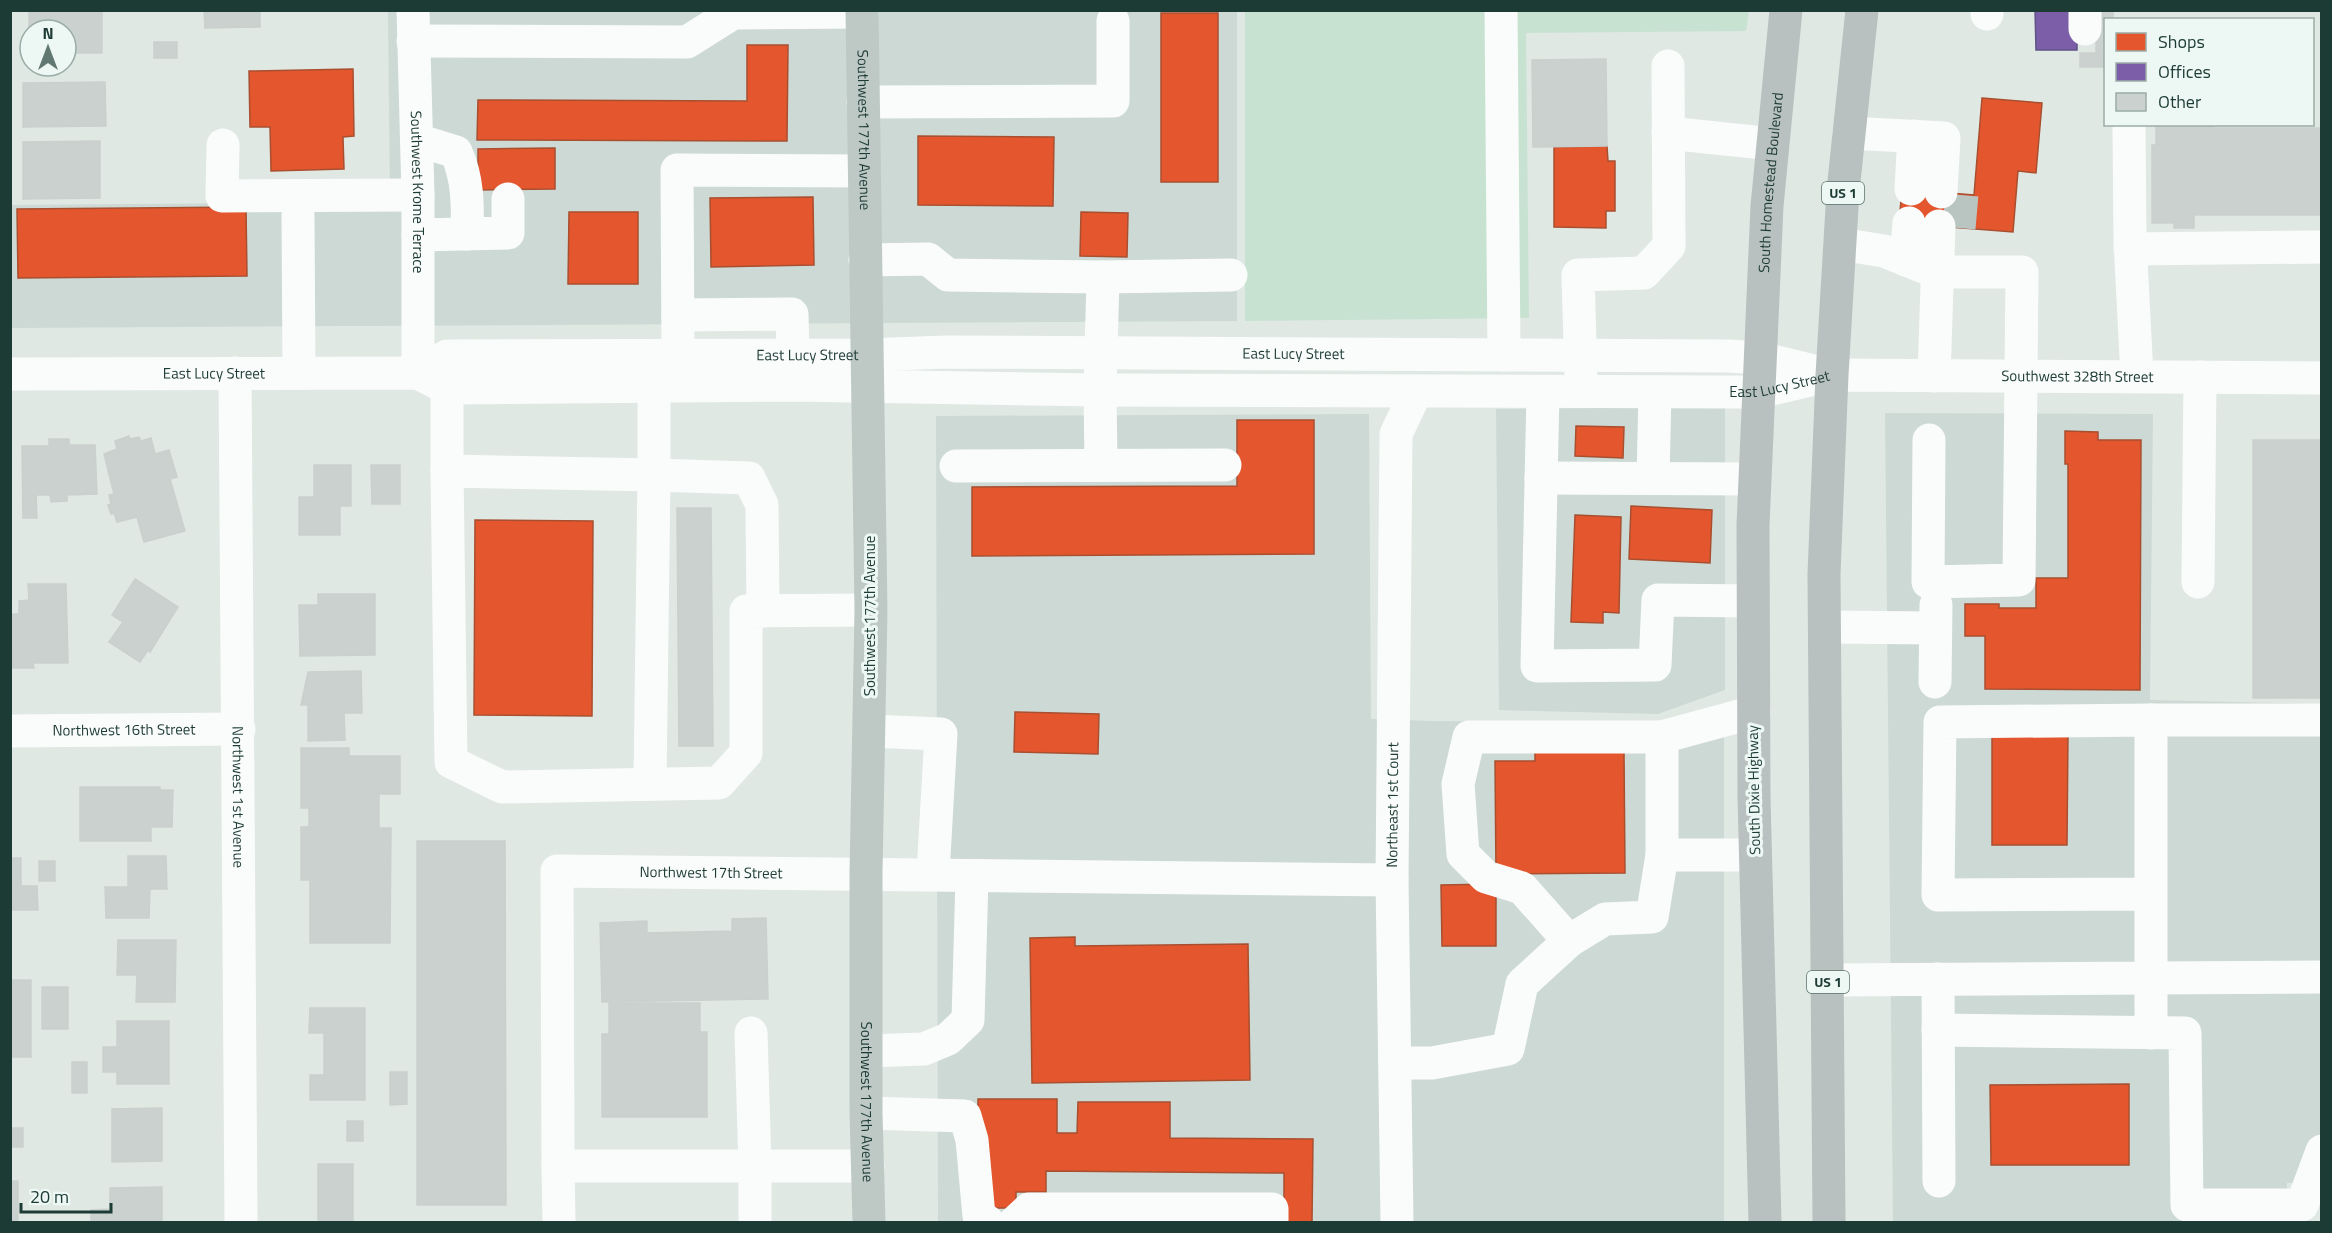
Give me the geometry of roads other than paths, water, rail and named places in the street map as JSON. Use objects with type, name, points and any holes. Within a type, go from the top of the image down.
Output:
[{"type":"highway","name":"South Homestead Boulevard","points":[[1761,358],[1767,206],[1786,10]]},
{"type":"highway","name":"US 1","points":[[1829,1222],[1824,574],[1840,244],[1862,10]]},
{"type":"highway","name":"South Dixie Highway","points":[[1761,358],[1754,479],[1753,601],[1755,855],[1765,1222]]},
{"type":"main road","name":"Southwest 177th Avenue","points":[[862,11],[871,610],[866,873],[868,1222]]},
{"type":"street","points":[[1501,10],[1504,355]]},
{"type":"street","points":[[413,26],[687,42],[733,13],[862,11]]},
{"type":"street","points":[[863,102],[1113,101],[1113,21]]},
{"type":"street","name":"Southwest Krome Terrace","points":[[413,26],[418,195],[418,373]]},
{"type":"street","points":[[1581,392],[1578,275],[1644,273],[1669,246],[1668,66]]},
{"type":"street","points":[[2129,126],[2130,249],[2137,376]]},
{"type":"street","points":[[1668,133],[1773,144]]},
{"type":"street","points":[[1849,133],[1929,137],[1938,192]]},
{"type":"street","points":[[417,140],[456,152],[462,167],[469,202],[467,234]]},
{"type":"street","points":[[223,145],[222,196],[418,195]]},
{"type":"street","points":[[678,354],[677,170],[864,171]]},
{"type":"street","points":[[418,235],[508,233],[508,199]]},
{"type":"street","points":[[298,215],[299,373]]},
{"type":"street","points":[[1906,260],[1936,226],[1946,272],[1934,376]]},
{"type":"street","points":[[1840,244],[1884,251],[1946,272],[2022,272],[2019,580],[1928,582],[1929,440]]},
{"type":"street","points":[[2130,249],[2322,247]]},
{"type":"street","points":[[865,260],[928,259],[948,275],[1103,277],[1231,275]]},
{"type":"street","points":[[1101,465],[1100,353],[1103,277]]},
{"type":"street","points":[[678,315],[792,314],[793,354]]},
{"type":"street","name":"East Lucy Street","points":[[418,373],[447,356],[866,355],[947,352],[1761,358],[1832,375]]},
{"type":"street","points":[[1264,354],[1265,390]]},
{"type":"street","points":[[1379,355],[1380,390]]},
{"type":"street","name":"Northwest 1st Avenue","points":[[235,373],[241,1222]]},
{"type":"street","name":"East Lucy Street","points":[[10,374],[418,373],[447,388],[654,385],[1416,392],[1759,392],[1832,375]]},
{"type":"street","name":"Southwest 328th Street","points":[[1832,375],[2322,378]]},
{"type":"street","points":[[2198,582],[2200,377]]},
{"type":"street","points":[[650,783],[654,385]]},
{"type":"street","points":[[447,388],[451,762],[502,786],[718,783],[746,753],[746,611],[871,610]]},
{"type":"street","name":"Northeast 1st Court","points":[[1397,1222],[1392,880],[1396,434],[1416,392]]},
{"type":"street","points":[[1543,392],[1538,666],[1655,665],[1658,600],[1753,601]]},
{"type":"street","points":[[1653,478],[1655,392]]},
{"type":"street","points":[[956,466],[1225,465]]},
{"type":"street","points":[[447,471],[749,478],[762,505],[763,611]]},
{"type":"street","points":[[1541,478],[1754,479]]},
{"type":"street","points":[[1935,682],[1936,582]]},
{"type":"street","points":[[1825,627],[1935,628]]},
{"type":"street","points":[[1569,940],[1522,888],[1486,877],[1463,854],[1458,784],[1469,737],[1662,737],[1754,712]]},
{"type":"street","points":[[2151,720],[2151,1032]]},
{"type":"street","points":[[2151,894],[1938,895],[1940,722],[2322,720]]},
{"type":"street","name":"Northwest 16th Street","points":[[10,731],[239,729]]},
{"type":"street","points":[[869,731],[940,734],[933,874]]},
{"type":"street","points":[[1395,1063],[1432,1063],[1508,1049],[1522,984],[1569,940],[1605,919],[1652,917],[1662,855],[1662,737]]},
{"type":"street","points":[[1662,855],[1755,855]]},
{"type":"street","name":"Northwest 17th Street","points":[[558,1166],[557,872],[866,873],[972,877],[1392,880]]},
{"type":"street","points":[[867,1051],[924,1049],[948,1040],[968,1020],[972,877]]},
{"type":"street","points":[[1828,980],[2322,977]]},
{"type":"street","points":[[1938,979],[1939,1181]]},
{"type":"street","points":[[1938,1030],[2185,1032],[2187,1205],[2312,1209],[2322,1151]]},
{"type":"street","points":[[751,1033],[755,1222]]},
{"type":"street","points":[[866,1113],[965,1116],[972,1140],[979,1216],[988,1222]]},
{"type":"street","points":[[559,1222],[558,1166],[868,1166]]},
{"type":"street","points":[[1015,1222],[1029,1209],[1272,1209],[1272,1222]]},
{"type":"tunnel","points":[[1959,228],[1962,194]]}]
